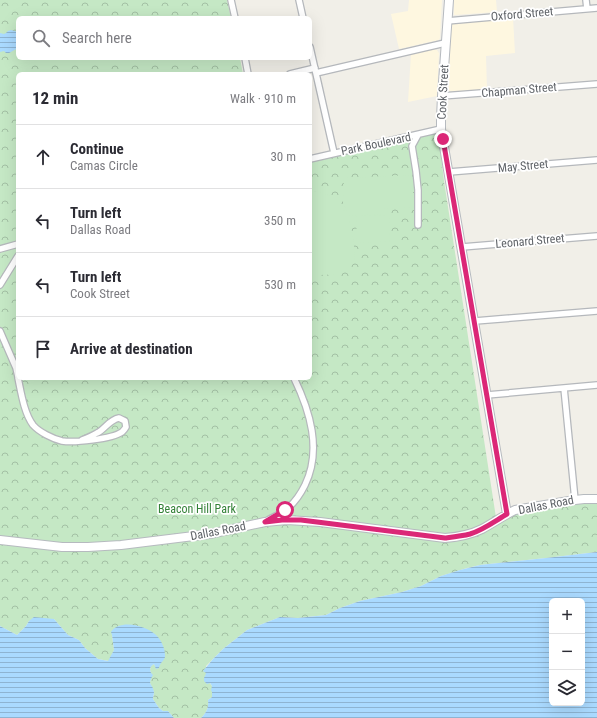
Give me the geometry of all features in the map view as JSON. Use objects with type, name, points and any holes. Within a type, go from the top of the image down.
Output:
[{"type":"main road","name":"Cook Street","points":[[448,0],[441,129],[507,514]]},
{"type":"main road","name":"Dallas Road","points":[[0,540],[62,547],[121,545],[210,534],[265,522],[282,520],[301,520],[445,538],[471,534],[515,510],[575,500],[597,499]]},
{"type":"street","points":[[231,0],[235,16]]},
{"type":"street","points":[[299,0],[303,16]]},
{"type":"street","points":[[586,0],[587,9]]},
{"type":"street","name":"Oxford Street","points":[[447,21],[597,8]]},
{"type":"street","points":[[307,72],[445,43]]},
{"type":"street","points":[[312,57],[334,153]]},
{"type":"street","points":[[245,60],[248,72]]},
{"type":"street","name":"Chapman Street","points":[[442,96],[597,84]]},
{"type":"street","name":"Park Boulevard","points":[[312,158],[441,129]]},
{"type":"street","points":[[418,135],[412,146],[418,190],[418,225]]},
{"type":"street","points":[[401,138],[412,146]]},
{"type":"street","name":"May Street","points":[[449,172],[597,160]]},
{"type":"street","name":"Leonard Street","points":[[462,247],[597,236]]},
{"type":"street","points":[[0,250],[16,245]]},
{"type":"street","points":[[0,285],[16,259]]},
{"type":"street","points":[[474,321],[597,311]]},
{"type":"street","points":[[0,331],[16,368]]},
{"type":"street","points":[[18,380],[23,401],[33,425],[48,436],[68,441],[92,441],[120,433],[126,427],[125,421],[119,418],[115,419],[108,423],[98,433],[82,440]]},
{"type":"street","points":[[265,522],[285,510],[296,499],[308,478],[312,462],[313,444],[310,425],[295,380]]},
{"type":"street","points":[[487,395],[597,385]]},
{"type":"street","points":[[564,388],[575,500]]},
{"type":"shaded area","points":[[409,0],[442,0],[440,38],[439,40],[399,49],[391,14],[408,11]]},
{"type":"shaded area","points":[[454,0],[496,0],[497,12],[454,15]]},
{"type":"shaded area","points":[[513,18],[515,53],[486,56],[487,90],[449,91],[451,27],[453,23]]},
{"type":"shaded area","points":[[433,49],[437,50],[439,53],[437,96],[408,102],[411,54]]},
{"type":"green space","name":"Beacon Hill Park","points":[[0,0],[227,0],[231,16],[16,16],[16,60],[240,60],[243,72],[16,72],[16,380],[312,380],[312,162],[437,133],[497,524],[521,513],[569,504],[597,503],[597,552],[480,565],[441,576],[421,586],[402,592],[360,601],[326,615],[298,618],[280,617],[247,630],[223,649],[206,666],[205,677],[212,686],[212,697],[208,700],[207,710],[201,718],[174,718],[168,711],[163,711],[159,708],[153,699],[154,692],[150,683],[150,670],[151,666],[154,664],[155,666],[162,662],[112,635],[114,650],[109,661],[98,659],[85,648],[79,640],[68,635],[54,619],[29,621],[17,635],[0,626]]},
{"type":"green space","points":[[412,175],[414,207],[381,209],[381,214],[349,216],[343,202],[344,178]]},
{"type":"green space","points":[[312,191],[330,196],[341,207],[350,224],[354,245],[355,258],[351,267],[347,271],[324,275],[312,275]]},
{"type":"green space","points":[[389,215],[390,241],[357,243],[356,216]]},
{"type":"water","points":[[8,31],[16,31],[16,49],[9,53],[4,51],[0,52],[0,33],[4,34]]},
{"type":"water","points":[[597,552],[597,718],[201,718],[207,710],[208,700],[212,697],[212,686],[210,683],[207,684],[204,681],[206,673],[203,671],[223,649],[247,630],[280,617],[298,618],[326,615],[360,601],[402,592],[421,586],[441,576],[480,565]]},
{"type":"water","points":[[34,617],[54,619],[68,635],[79,640],[85,648],[98,659],[108,661],[114,650],[111,632],[115,628],[121,625],[134,625],[154,633],[162,643],[165,657],[159,668],[156,669],[154,664],[150,668],[153,675],[150,683],[154,692],[153,699],[159,708],[163,711],[168,711],[174,718],[0,718],[0,626],[17,635]]},
{"type":"route","points":[[285,510],[265,522],[301,520],[445,538],[471,534],[507,514],[443,139]]}]
